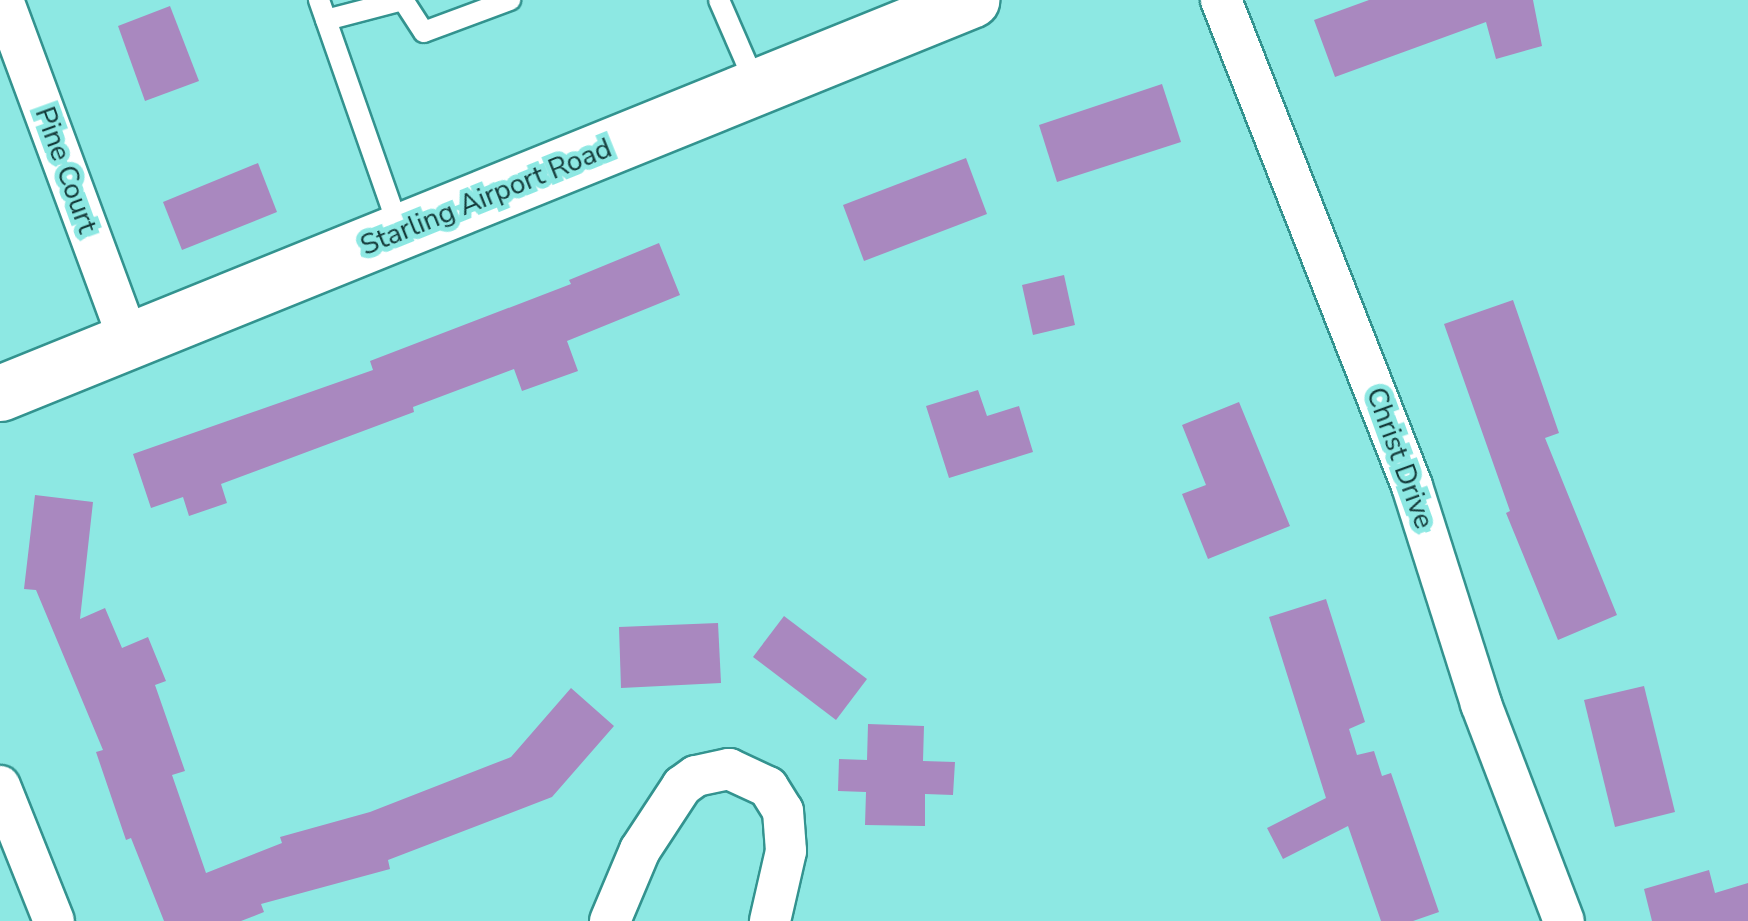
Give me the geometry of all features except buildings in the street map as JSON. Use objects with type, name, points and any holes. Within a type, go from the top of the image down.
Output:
[{"type":"street","name":"Pine Court","points":[[3,0],[129,340]]},
{"type":"street","name":"Starling Airport Road","points":[[0,393],[971,0]]},
{"type":"street","name":"Christ Drive","points":[[1221,0],[1412,486],[1482,704],[1564,921]]},
{"type":"street","points":[[610,921],[640,850],[682,786],[696,776],[729,769],[768,786],[783,811],[786,851],[770,921]]},
{"type":"street","points":[[0,786],[54,921]]},
{"type":"lane","points":[[400,231],[322,10],[403,0],[424,32],[510,0]]},
{"type":"lane","points":[[719,0],[757,88]]}]
